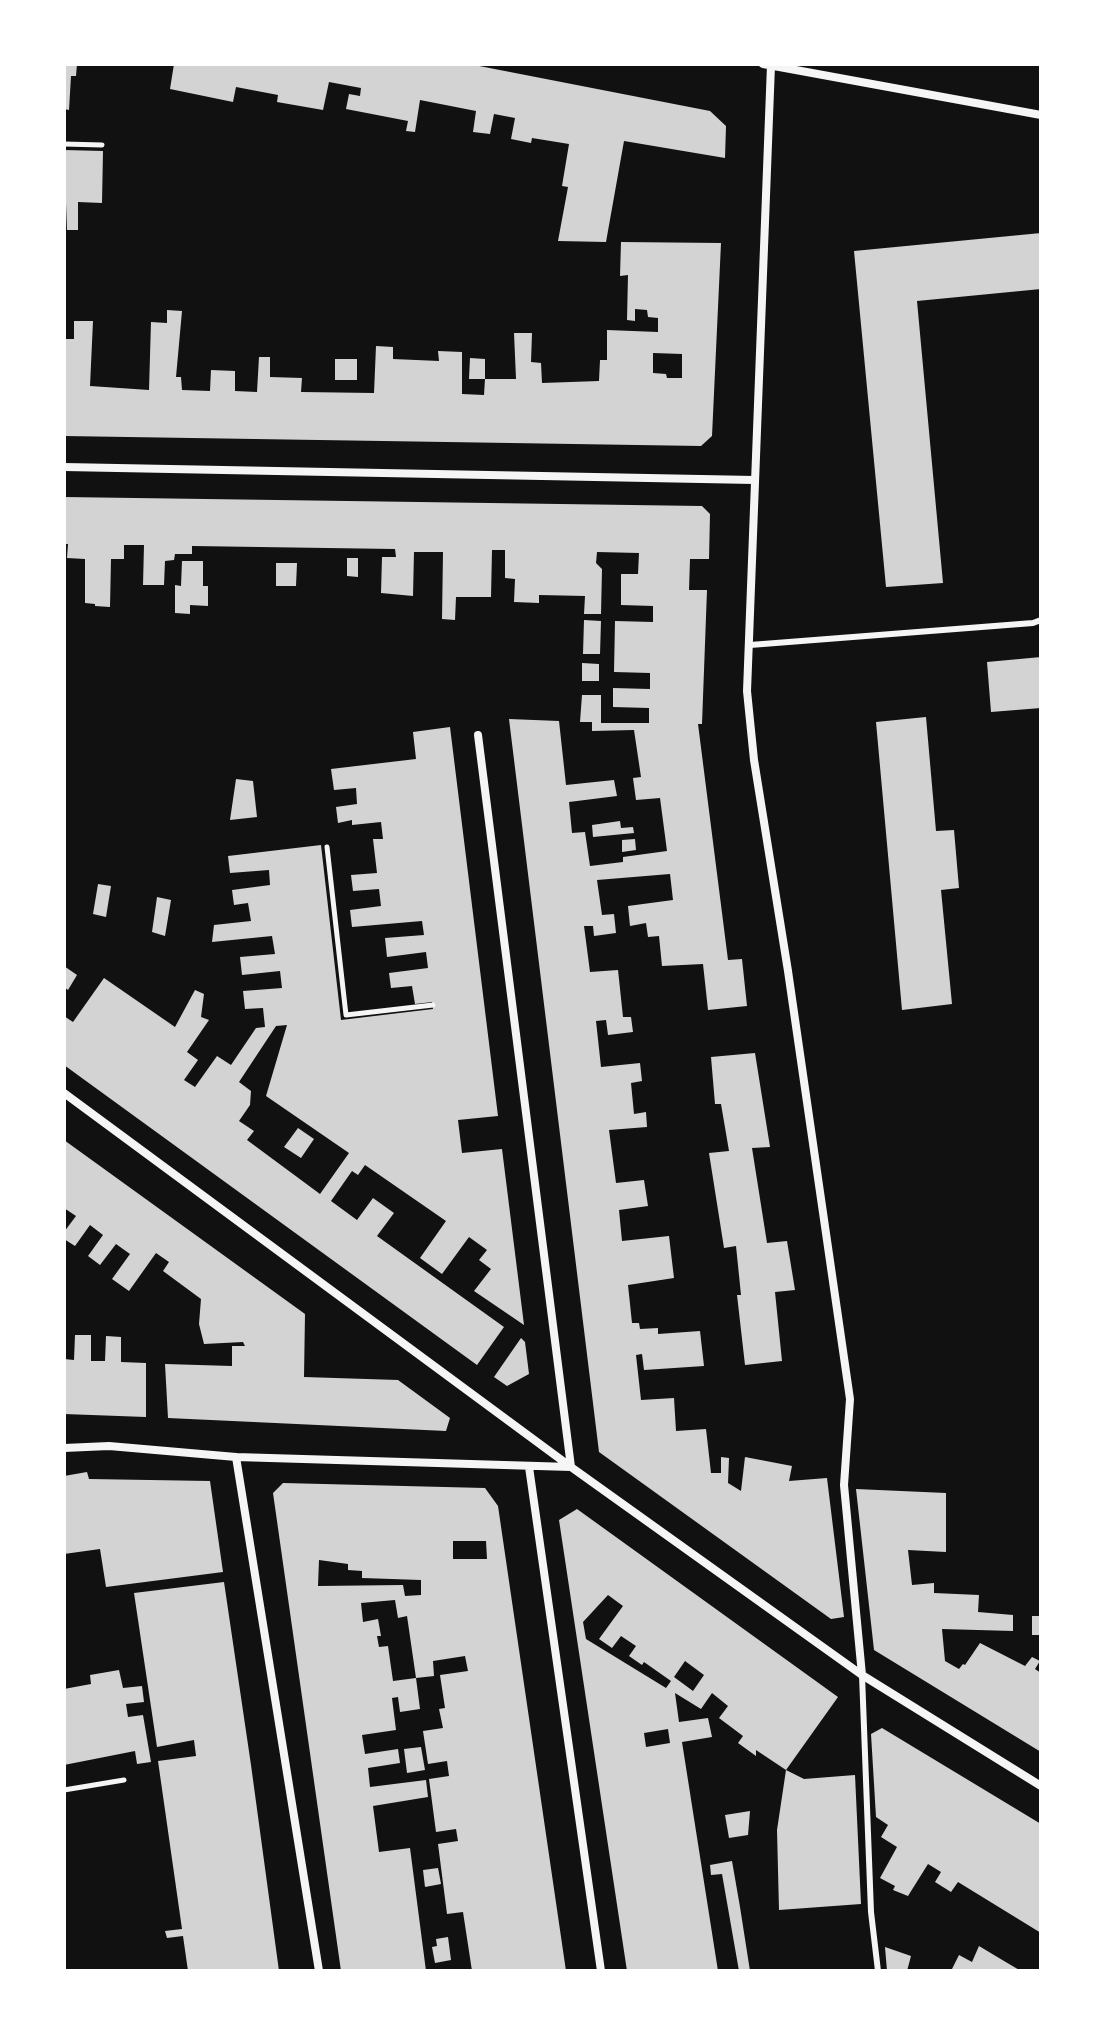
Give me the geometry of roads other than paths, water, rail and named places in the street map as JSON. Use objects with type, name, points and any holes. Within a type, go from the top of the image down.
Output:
[{"type":"street","points":[[862,1675],[844,1485],[850,1399],[754,760],[747,691],[767,65],[1041,115]]},
{"type":"street","points":[[64,467],[754,480]]},
{"type":"street","points":[[478,735],[571,1467]]},
{"type":"street","points":[[64,1093],[571,1467],[862,1675],[1041,1786]]},
{"type":"street","points":[[64,1448],[109,1446],[236,1457],[571,1467]]},
{"type":"street","points":[[236,1457],[319,1971]]},
{"type":"street","points":[[529,1467],[601,1971]]},
{"type":"lane","points":[[750,645],[1041,620]]},
{"type":"lane","points":[[862,1675],[871,1912],[878,1971]]}]
